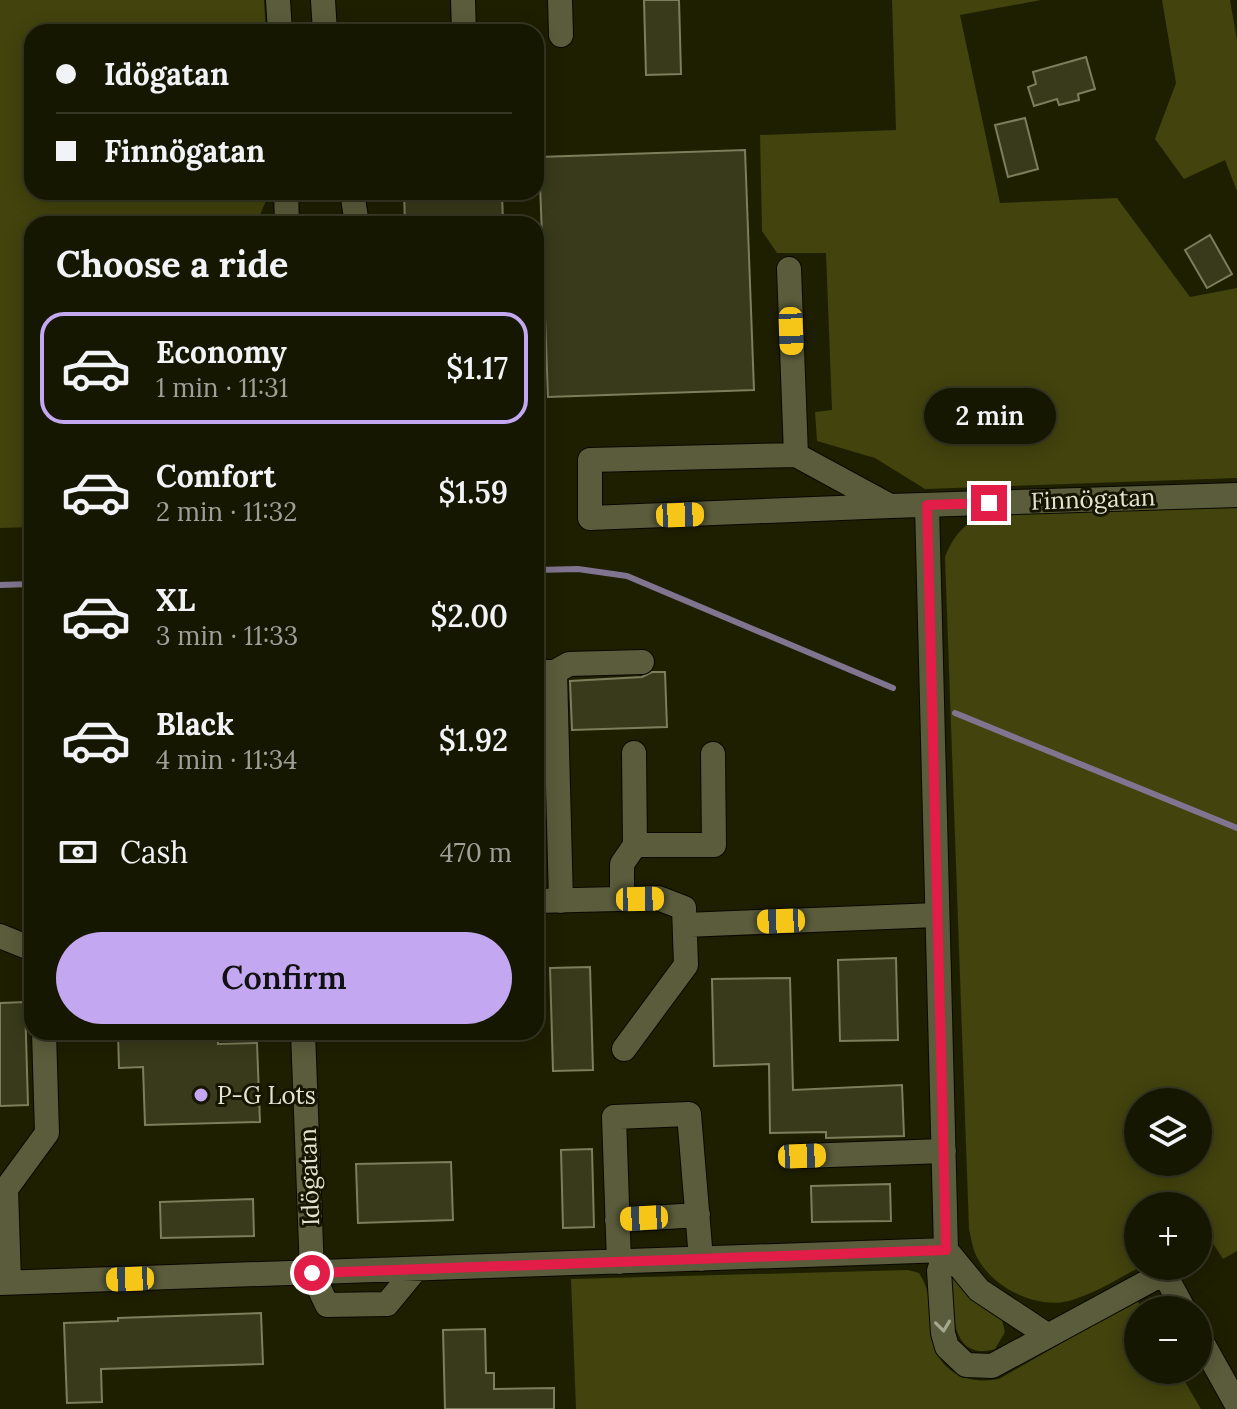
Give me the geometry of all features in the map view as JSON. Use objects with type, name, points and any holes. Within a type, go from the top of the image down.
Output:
[{"type":"street","points":[[278,0],[280,24]]},
{"type":"street","points":[[323,0],[324,24]]},
{"type":"street","points":[[463,0],[464,24]]},
{"type":"street","points":[[560,0],[561,35]]},
{"type":"street","points":[[789,269],[796,455],[890,506]]},
{"type":"street","name":"Finnögatan","points":[[796,455],[590,460],[590,518],[1237,495]]},
{"type":"street","points":[[927,505],[946,1250],[939,1271],[943,1333],[947,1347],[966,1365],[992,1366],[1164,1273],[1176,1296]]},
{"type":"street","points":[[561,901],[545,672],[569,664],[642,662]]},
{"type":"street","points":[[622,899],[622,864],[635,845],[634,753]]},
{"type":"street","points":[[635,845],[714,845],[713,754]]},
{"type":"street","points":[[544,901],[658,898],[684,908],[686,965],[624,1049]]},
{"type":"street","points":[[685,925],[937,915]]},
{"type":"street","points":[[0,936],[24,946]]},
{"type":"street","points":[[44,1040],[47,1133],[6,1189],[4,1283],[946,1250]]},
{"type":"street","name":"Idögatan","points":[[303,1040],[312,1273]]},
{"type":"street","points":[[619,1262],[614,1117],[629,1116],[689,1114],[701,1259]]},
{"type":"street","points":[[802,1156],[944,1151]]},
{"type":"street","points":[[617,1220],[698,1215]]},
{"type":"street","points":[[946,1250],[979,1290],[1047,1335]]},
{"type":"street","points":[[312,1273],[327,1305],[387,1304],[415,1270]]},
{"type":"street","points":[[1212,1360],[1237,1405]]},
{"type":"shaded area","points":[[0,0],[264,0],[266,24],[24,24],[24,200],[266,200],[260,216],[24,216],[24,527],[0,528]]},
{"type":"shaded area","points":[[892,0],[1041,0],[960,15],[1000,203],[1117,198],[1190,297],[1237,288],[1237,478],[925,489],[875,458],[817,441],[815,412],[832,410],[826,253],[777,253],[762,231],[760,135],[896,130]]},
{"type":"shaded area","points":[[1162,0],[1230,0],[1237,40],[1237,191],[1225,160],[1184,179],[1155,139],[1176,83]]},
{"type":"shaded area","points":[[1237,505],[1237,1251],[1223,1259],[1212,1242],[1212,1192],[1124,1192],[1124,1276],[1088,1294],[1056,1303],[1028,1298],[1001,1285],[981,1265],[969,1229],[945,557],[960,531],[984,514]]},
{"type":"shaded area","points":[[908,1270],[919,1273],[925,1284],[930,1304],[931,1333],[941,1360],[954,1373],[980,1380],[999,1379],[1124,1307],[1124,1384],[1186,1384],[1201,1409],[576,1409],[571,1279]]},
{"type":"shaded area","points":[[952,1273],[975,1300],[1002,1320],[1005,1332],[995,1349],[980,1351],[969,1348],[962,1340],[954,1318]]},
{"type":"building","points":[[644,0],[679,0],[681,74],[646,75]]},
{"type":"building","points":[[1086,57],[1095,89],[1078,94],[1079,100],[1059,105],[1057,99],[1034,106],[1028,87],[1036,84],[1033,72]]},
{"type":"building","points":[[1025,118],[1038,169],[1008,177],[995,125]]},
{"type":"building","points":[[745,150],[754,390],[548,397],[544,216],[541,216],[541,200],[544,200],[544,157]]},
{"type":"building","points":[[404,200],[502,200],[503,216],[405,216]]},
{"type":"building","points":[[1210,235],[1232,274],[1207,288],[1185,250]]},
{"type":"building","points":[[652,672],[665,672],[667,727],[572,730],[570,681],[642,677]]},
{"type":"building","points":[[896,958],[898,1040],[840,1041],[838,960]]},
{"type":"building","points":[[590,967],[593,1070],[553,1071],[550,968]]},
{"type":"building","points":[[790,978],[793,1090],[902,1085],[904,1136],[826,1138],[826,1132],[770,1133],[769,1064],[714,1066],[712,979]]},
{"type":"building","points":[[24,1002],[28,1105],[0,1106],[0,1003]]},
{"type":"building","name":"P-G Lots","points":[[118,1040],[257,1043],[260,1122],[145,1125],[143,1067],[119,1068]]},
{"type":"building","points":[[592,1149],[594,1227],[563,1228],[561,1150]]},
{"type":"building","points":[[451,1162],[453,1220],[358,1223],[356,1164]]},
{"type":"building","points":[[890,1184],[891,1221],[812,1222],[811,1186]]},
{"type":"building","points":[[253,1199],[254,1236],[161,1238],[160,1202]]},
{"type":"building","points":[[261,1313],[263,1364],[101,1369],[102,1402],[67,1403],[64,1323]]},
{"type":"building","points":[[485,1329],[486,1373],[494,1373],[494,1389],[554,1388],[554,1409],[445,1409],[443,1330]]},
{"type":"waterway","points":[[544,570],[578,569],[627,576],[893,688]]},
{"type":"waterway","points":[[0,585],[24,584]]},
{"type":"waterway","points":[[955,713],[1237,828]]},
{"type":"place","name":"P-G Lots","points":[[201,1095]]},
{"type":"route","points":[[312,1273],[946,1250],[927,505],[989,503]]}]
